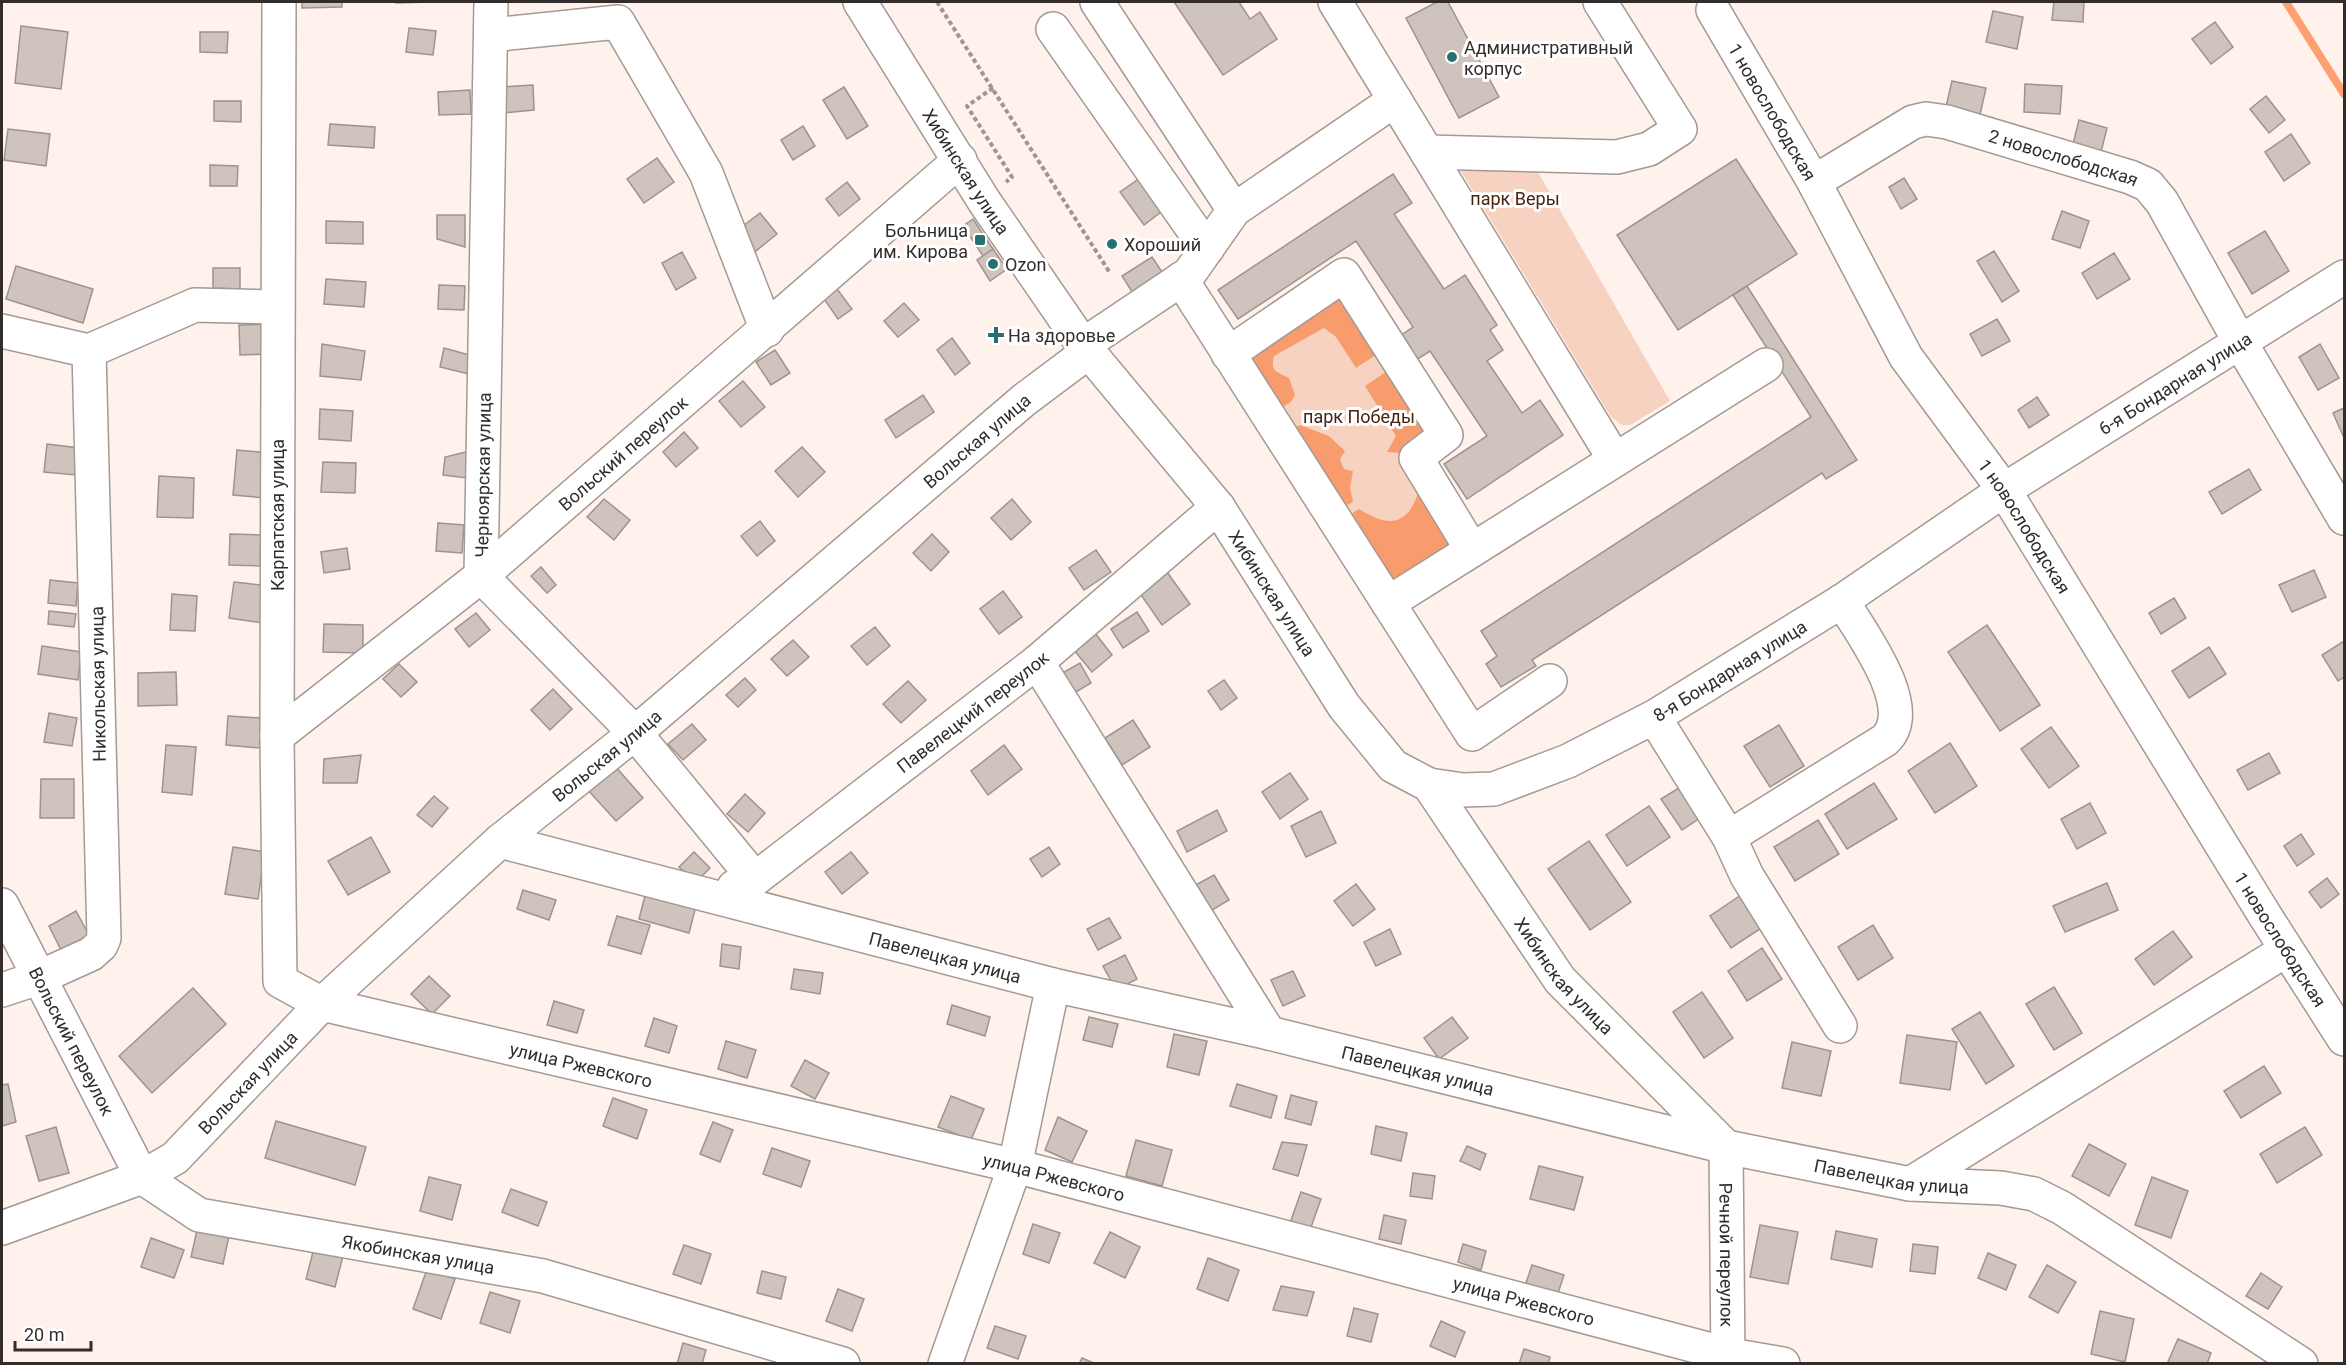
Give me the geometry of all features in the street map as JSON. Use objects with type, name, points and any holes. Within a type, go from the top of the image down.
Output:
[{"type":"street","name":"Карпатская улица","points":[[279,2],[277,736],[280,981],[322,1004]]},
{"type":"street","name":"Черноярская улица","points":[[491,2],[481,576],[635,733],[755,879]]},
{"type":"street","name":"Хибинская улица","points":[[860,2],[984,201],[1085,349],[1218,507],[1344,706],[1393,766],[1429,785],[1560,980],[1726,1147]]},
{"type":"street","points":[[1097,2],[1234,210],[1395,100]]},
{"type":"street","points":[[1335,2],[1615,460]]},
{"type":"street","points":[[1427,152],[1617,157],[1649,149],[1680,129],[1600,2]]},
{"type":"street","name":"1 новослободская","points":[[1713,10],[1814,182],[1906,357],[2004,490],[2286,950],[2344,1039]]},
{"type":"street","points":[[491,35],[618,22],[706,173],[767,330]]},
{"type":"street","points":[[1053,29],[1207,249]]},
{"type":"street","name":"2 новослободская","points":[[1814,182],[1902,128],[1926,119],[1947,122],[2130,177],[2148,185],[2162,202],[2240,342],[2344,518]]},
{"type":"street","name":"Вольский переулок","points":[[277,736],[481,576],[767,330],[960,160]]},
{"type":"street","name":"Вольская улица","points":[[142,1177],[175,1158],[322,1004],[500,841],[635,733],[1085,349],[1189,274],[1234,210]]},
{"type":"street","points":[[1228,354],[1344,275],[1446,435],[1416,458],[1472,550]]},
{"type":"street","name":"6-я Бондарная улица","points":[[2004,490],[2344,277]]},
{"type":"street","points":[[1181,279],[1472,734],[1550,681]]},
{"type":"street","points":[[2,331],[89,351],[195,305],[278,306]]},
{"type":"street","name":"Никольская улица","points":[[2,990],[38,978],[97,951],[104,938],[89,351]]},
{"type":"street","points":[[1388,603],[1766,364]]},
{"type":"street","name":"8-я Бондарная улица","points":[[1429,785],[1463,790],[1494,789],[1568,761],[1654,717],[1842,601],[2004,490]]},
{"type":"street","name":"Павелецкий переулок","points":[[712,896],[755,879],[1037,662],[1218,507]]},
{"type":"street","points":[[1729,837],[1892,734],[1894,725],[1891,686],[1842,601]]},
{"type":"street","points":[[1037,662],[1269,1034]]},
{"type":"street","points":[[1654,717],[1729,837],[1747,876],[1840,1026]]},
{"type":"street","name":"Павелецкая улица","points":[[500,841],[1053,985],[1269,1034],[1726,1147],[1910,1184],[2001,1188],[2034,1194],[2062,1208],[2301,1364]]},
{"type":"street","name":"Вольский переулок","points":[[2,905],[142,1177]]},
{"type":"street","points":[[1910,1184],[2286,950]]},
{"type":"street","points":[[945,1364],[1015,1166],[1053,985]]},
{"type":"street","name":"улица Ржевского","points":[[322,1004],[1015,1166],[1729,1359],[1783,1364]]},
{"type":"street","name":"Речной переулок","points":[[1726,1147],[1729,1359]]},
{"type":"street","points":[[2,1228],[142,1177]]},
{"type":"street","name":"Якобинская улица","points":[[142,1177],[199,1215],[543,1276],[843,1364]]},
{"type":"path","points":[[937,2],[1110,273]]},
{"type":"path","points":[[993,88],[967,106],[1012,177]]},
{"type":"green space","name":"парк Веры","points":[[1534,165],[1670,401],[1630,425],[1622,425],[1611,417],[1459,168]]},
{"type":"green space","name":"парк Победы","points":[[1352,301],[1428,445],[1458,536],[1371,545],[1273,390],[1261,386],[1250,351]]},
{"type":"shaded area","points":[[1339,296],[1385,349],[1356,368],[1336,337],[1324,328],[1274,356],[1274,368],[1289,378],[1295,395],[1291,402],[1283,407],[1273,390],[1261,386],[1249,365],[1250,351]]},
{"type":"shaded area","points":[[1396,365],[1432,418],[1411,457],[1387,452],[1396,436],[1365,386]]},
{"type":"shaded area","points":[[1300,425],[1329,436],[1345,451],[1340,459],[1344,469],[1353,471],[1350,488],[1353,502],[1346,506],[1296,427]]},
{"type":"shaded area","points":[[1418,493],[1453,548],[1395,579],[1385,578],[1351,514],[1359,509],[1387,521],[1402,518],[1408,512]]},
{"type":"building","points":[[302,2],[342,2],[342,7],[302,8]]},
{"type":"building","points":[[1174,2],[1239,2],[1250,19],[1260,12],[1277,39],[1223,75]]},
{"type":"building","name":"Административный корпус","points":[[1437,2],[1448,2],[1499,97],[1459,118],[1406,18]]},
{"type":"building","points":[[2054,2],[2084,2],[2083,22],[2052,20]]},
{"type":"building","points":[[1993,11],[2023,17],[2017,49],[1986,42]]},
{"type":"building","points":[[2215,22],[2233,47],[2211,64],[2192,39]]},
{"type":"building","points":[[21,26],[68,32],[61,89],[15,83]]},
{"type":"building","points":[[409,28],[436,31],[433,55],[406,52]]},
{"type":"building","points":[[200,32],[228,32],[227,53],[200,52]]},
{"type":"building","points":[[1952,81],[1986,88],[1979,119],[1945,111]]},
{"type":"building","points":[[2025,84],[2062,86],[2060,114],[2024,112]]},
{"type":"building","points":[[533,85],[534,110],[503,113],[501,87]]},
{"type":"building","points":[[844,87],[868,126],[847,139],[823,100]]},
{"type":"building","points":[[470,90],[471,114],[439,115],[438,92]]},
{"type":"building","points":[[2266,96],[2285,120],[2269,133],[2250,109]]},
{"type":"building","points":[[214,101],[241,101],[241,122],[214,121]]},
{"type":"building","points":[[2079,120],[2107,128],[2101,152],[2073,144]]},
{"type":"building","points":[[330,124],[375,127],[374,148],[328,145]]},
{"type":"building","points":[[803,126],[815,146],[793,160],[781,140]]},
{"type":"building","points":[[8,129],[50,134],[46,166],[4,160]]},
{"type":"building","points":[[2291,134],[2310,163],[2284,181],[2265,152]]},
{"type":"building","points":[[657,158],[674,182],[644,203],[627,179]]},
{"type":"building","points":[[1736,159],[1797,254],[1678,330],[1617,235]]},
{"type":"building","points":[[210,165],[238,166],[237,186],[210,186]]},
{"type":"building","points":[[1393,174],[1412,203],[1394,214],[1444,289],[1465,275],[1497,325],[1490,330],[1503,350],[1487,361],[1522,413],[1540,400],[1563,435],[1467,499],[1444,464],[1487,436],[1430,351],[1413,362],[1397,338],[1413,327],[1356,241],[1238,319],[1218,290]]},
{"type":"building","points":[[1143,176],[1166,208],[1144,225],[1120,192]]},
{"type":"building","points":[[1904,178],[1917,199],[1901,209],[1889,187]]},
{"type":"building","points":[[847,182],[860,199],[839,216],[826,199]]},
{"type":"building","points":[[2062,211],[2089,221],[2080,248],[2052,239]]},
{"type":"building","points":[[760,213],[777,234],[751,255],[734,233]]},
{"type":"building","points":[[437,215],[465,215],[465,247],[437,239]]},
{"type":"building","points":[[973,219],[993,249],[983,256],[963,226]]},
{"type":"building","points":[[326,221],[363,222],[363,244],[326,243]]},
{"type":"building","points":[[2265,231],[2289,271],[2252,294],[2228,253]]},
{"type":"building","points":[[993,249],[1007,269],[990,281],[977,260]]},
{"type":"building","points":[[1994,251],[2019,291],[2002,302],[1977,261]]},
{"type":"building","points":[[682,252],[696,278],[676,290],[662,263]]},
{"type":"building","points":[[2114,253],[2130,279],[2097,299],[2082,273]]},
{"type":"building","points":[[1152,257],[1168,281],[1138,301],[1122,276]]},
{"type":"building","points":[[16,266],[93,289],[83,323],[6,299]]},
{"type":"building","points":[[213,268],[240,268],[240,289],[213,288]]},
{"type":"building","points":[[326,279],[366,282],[364,307],[324,304]]},
{"type":"building","points":[[439,285],[465,286],[464,310],[438,309]]},
{"type":"building","points":[[1747,286],[1857,460],[1826,479],[1822,473],[1532,660],[1536,666],[1501,687],[1486,664],[1497,656],[1481,631],[1811,417],[1733,295]]},
{"type":"building","points":[[837,289],[852,309],[838,319],[824,299]]},
{"type":"building","points":[[904,303],[919,320],[898,337],[884,321]]},
{"type":"building","points":[[1997,319],[2010,341],[1982,356],[1970,334]]},
{"type":"building","points":[[270,324],[271,354],[240,355],[239,325]]},
{"type":"building","points":[[952,338],[970,363],[955,375],[937,350]]},
{"type":"building","points":[[322,344],[365,351],[361,380],[320,376]]},
{"type":"building","points":[[2320,344],[2339,378],[2318,390],[2299,357]]},
{"type":"building","points":[[444,348],[473,356],[469,374],[440,367]]},
{"type":"building","points":[[775,350],[790,373],[771,385],[756,362]]},
{"type":"building","points":[[743,381],[765,407],[741,427],[719,401]]},
{"type":"building","points":[[923,395],[934,412],[896,438],[885,420]]},
{"type":"building","points":[[2037,397],[2049,415],[2029,428],[2018,410]]},
{"type":"building","points":[[2344,408],[2344,438],[2333,413]]},
{"type":"building","points":[[320,409],[353,411],[351,441],[319,439]]},
{"type":"building","points":[[684,432],[698,448],[676,467],[663,452]]},
{"type":"building","points":[[47,444],[79,448],[76,475],[44,472]]},
{"type":"building","points":[[802,447],[825,472],[798,497],[775,471]]},
{"type":"building","points":[[237,450],[269,453],[266,498],[233,495]]},
{"type":"building","points":[[470,451],[467,478],[443,475],[445,457]]},
{"type":"building","points":[[323,462],[356,463],[355,493],[321,492]]},
{"type":"building","points":[[2249,469],[2261,490],[2222,514],[2209,492]]},
{"type":"building","points":[[159,476],[194,478],[193,518],[157,517]]},
{"type":"building","points":[[604,499],[630,520],[614,540],[587,517]]},
{"type":"building","points":[[1012,499],[1031,522],[1011,540],[991,518]]},
{"type":"building","points":[[760,521],[775,541],[757,556],[741,536]]},
{"type":"building","points":[[438,523],[464,525],[462,553],[436,551]]},
{"type":"building","points":[[230,534],[261,535],[260,566],[229,565]]},
{"type":"building","points":[[932,534],[949,552],[931,571],[913,553]]},
{"type":"building","points":[[347,548],[350,569],[324,573],[321,552]]},
{"type":"building","points":[[1096,550],[1111,572],[1084,590],[1069,568]]},
{"type":"building","points":[[541,567],[556,585],[547,593],[531,576]]},
{"type":"building","points":[[2314,570],[2326,597],[2292,612],[2279,585]]},
{"type":"building","points":[[1167,572],[1190,604],[1162,625],[1139,592]]},
{"type":"building","points":[[50,580],[78,583],[76,606],[48,603]]},
{"type":"building","points":[[234,582],[269,586],[263,623],[229,618]]},
{"type":"building","points":[[1003,591],[1022,617],[999,634],[980,609]]},
{"type":"building","points":[[172,594],[197,596],[195,631],[170,630]]},
{"type":"building","points":[[2174,598],[2186,618],[2161,634],[2149,613]]},
{"type":"building","points":[[49,611],[76,614],[74,627],[48,624]]},
{"type":"building","points":[[1137,612],[1149,631],[1123,648],[1111,629]]},
{"type":"building","points":[[476,613],[490,630],[469,647],[455,629]]},
{"type":"building","points":[[324,624],[363,625],[363,653],[323,652]]},
{"type":"building","points":[[1987,625],[2040,705],[2000,731],[1948,652]]},
{"type":"building","points":[[875,627],[890,646],[867,665],[851,646]]},
{"type":"building","points":[[1095,633],[1112,655],[1092,672],[1074,650]]},
{"type":"building","points":[[793,640],[809,657],[787,676],[771,659]]},
{"type":"building","points":[[2344,641],[2344,677],[2338,681],[2322,655]]},
{"type":"building","points":[[42,646],[81,652],[78,680],[38,674]]},
{"type":"building","points":[[2209,647],[2226,674],[2189,698],[2172,671]]},
{"type":"building","points":[[1080,663],[1091,683],[1071,695],[1059,675]]},
{"type":"building","points":[[399,664],[417,682],[401,697],[383,679]]},
{"type":"building","points":[[176,672],[177,705],[138,706],[138,673]]},
{"type":"building","points":[[745,678],[756,690],[738,707],[726,695]]},
{"type":"building","points":[[1224,680],[1237,698],[1221,710],[1208,691]]},
{"type":"building","points":[[908,681],[926,700],[901,723],[883,704]]},
{"type":"building","points":[[553,689],[572,709],[550,730],[531,710]]},
{"type":"building","points":[[49,713],[77,718],[72,746],[44,742]]},
{"type":"building","points":[[228,716],[262,718],[260,748],[226,745]]},
{"type":"building","points":[[1133,720],[1150,747],[1122,765],[1105,738]]},
{"type":"building","points":[[692,724],[706,740],[683,760],[668,744]]},
{"type":"building","points":[[1779,725],[1804,766],[1770,787],[1744,746]]},
{"type":"building","points":[[2051,727],[2079,766],[2049,788],[2021,749]]},
{"type":"building","points":[[1950,743],[1977,786],[1935,813],[1908,771]]},
{"type":"building","points":[[166,745],[196,747],[192,795],[162,792]]},
{"type":"building","points":[[1004,745],[1022,769],[988,795],[971,771]]},
{"type":"building","points":[[2269,753],[2280,773],[2248,790],[2237,770]]},
{"type":"building","points":[[361,755],[357,783],[323,783],[324,759]]},
{"type":"building","points":[[615,766],[643,798],[616,821],[588,790]]},
{"type":"building","points":[[1290,773],[1308,799],[1280,819],[1262,792]]},
{"type":"building","points":[[41,779],[74,779],[74,818],[40,818]]},
{"type":"building","points":[[1874,783],[1897,819],[1847,849],[1825,814]]},
{"type":"building","points":[[1682,786],[1703,816],[1682,830],[1661,799]]},
{"type":"building","points":[[745,794],[765,813],[748,832],[727,814]]},
{"type":"building","points":[[434,796],[448,808],[432,827],[417,815]]},
{"type":"building","points":[[2090,803],[2106,833],[2077,849],[2061,819]]},
{"type":"building","points":[[1649,806],[1670,837],[1627,866],[1606,835]]},
{"type":"building","points":[[1217,810],[1227,831],[1187,852],[1177,831]]},
{"type":"building","points":[[1321,811],[1336,843],[1306,857],[1291,826]]},
{"type":"building","points":[[1818,820],[1839,854],[1795,881],[1774,847]]},
{"type":"building","points":[[2301,834],[2314,854],[2297,866],[2284,846]]},
{"type":"building","points":[[371,837],[390,872],[348,895],[328,861]]},
{"type":"building","points":[[1589,841],[1631,902],[1590,930],[1548,869]]},
{"type":"building","points":[[233,847],[265,852],[258,899],[225,894]]},
{"type":"building","points":[[1049,847],[1060,864],[1042,877],[1030,859]]},
{"type":"building","points":[[694,852],[710,868],[695,883],[679,867]]},
{"type":"building","points":[[851,852],[868,873],[842,894],[825,872]]},
{"type":"building","points":[[1214,875],[1229,900],[1207,913],[1192,887]]},
{"type":"building","points":[[2327,878],[2339,894],[2321,908],[2309,892]]},
{"type":"building","points":[[2107,883],[2118,910],[2065,932],[2053,906]]},
{"type":"building","points":[[1356,884],[1375,909],[1353,926],[1334,901]]},
{"type":"building","points":[[647,888],[697,902],[689,933],[639,919]]},
{"type":"building","points":[[523,890],[556,900],[549,920],[517,909]]},
{"type":"building","points":[[1744,893],[1766,925],[1731,948],[1710,916]]},
{"type":"building","points":[[76,911],[89,935],[61,950],[49,926]]},
{"type":"building","points":[[617,916],[650,925],[641,954],[608,945]]},
{"type":"building","points":[[1109,918],[1121,938],[1098,950],[1087,929]]},
{"type":"building","points":[[1873,925],[1893,958],[1858,980],[1838,947]]},
{"type":"building","points":[[1390,929],[1401,954],[1376,966],[1364,942]]},
{"type":"building","points":[[2173,931],[2192,957],[2154,985],[2135,959]]},
{"type":"building","points":[[722,944],[741,947],[739,969],[720,966]]},
{"type":"building","points":[[1762,948],[1782,979],[1747,1001],[1728,971]]},
{"type":"building","points":[[1125,955],[1137,979],[1116,990],[1103,966]]},
{"type":"building","points":[[794,969],[823,973],[820,994],[791,989]]},
{"type":"building","points":[[1293,971],[1305,996],[1283,1006],[1271,980]]},
{"type":"building","points":[[429,976],[450,996],[432,1014],[411,994]]},
{"type":"building","points":[[2054,987],[2082,1033],[2054,1050],[2026,1004]]},
{"type":"building","points":[[193,988],[226,1024],[152,1093],[119,1056]]},
{"type":"building","points":[[1702,992],[1733,1038],[1704,1058],[1673,1012]]},
{"type":"building","points":[[554,1001],[584,1010],[577,1033],[547,1025]]},
{"type":"building","points":[[952,1005],[990,1017],[985,1036],[947,1024]]},
{"type":"building","points":[[1980,1012],[2014,1066],[1986,1084],[1952,1029]]},
{"type":"building","points":[[1089,1017],[1118,1024],[1112,1047],[1083,1040]]},
{"type":"building","points":[[1452,1017],[1468,1038],[1439,1059],[1424,1038]]},
{"type":"building","points":[[654,1018],[677,1026],[669,1053],[645,1046]]},
{"type":"building","points":[[1174,1034],[1207,1041],[1199,1075],[1167,1067]]},
{"type":"building","points":[[1907,1035],[1957,1042],[1950,1090],[1900,1083]]},
{"type":"building","points":[[726,1041],[756,1050],[747,1078],[718,1069]]},
{"type":"building","points":[[1792,1042],[1831,1051],[1821,1096],[1782,1088]]},
{"type":"building","points":[[805,1060],[829,1073],[815,1099],[791,1086]]},
{"type":"building","points":[[2264,1066],[2281,1093],[2241,1118],[2224,1091]]},
{"type":"building","points":[[8,1084],[16,1122],[2,1126],[2,1085]]},
{"type":"building","points":[[1237,1084],[1277,1096],[1271,1118],[1230,1106]]},
{"type":"building","points":[[1291,1095],[1317,1102],[1311,1125],[1285,1118]]},
{"type":"building","points":[[951,1096],[984,1109],[971,1140],[938,1127]]},
{"type":"building","points":[[613,1098],[647,1110],[637,1139],[603,1126]]},
{"type":"building","points":[[1058,1117],[1087,1131],[1072,1162],[1045,1150]]},
{"type":"building","points":[[276,1121],[366,1147],[355,1185],[265,1158]]},
{"type":"building","points":[[713,1122],[733,1130],[720,1162],[700,1154]]},
{"type":"building","points":[[1376,1126],[1407,1133],[1401,1161],[1371,1154]]},
{"type":"building","points":[[56,1127],[69,1173],[39,1181],[26,1136]]},
{"type":"building","points":[[2305,1127],[2322,1155],[2277,1183],[2260,1154]]},
{"type":"building","points":[[1136,1140],[1172,1150],[1162,1186],[1126,1176]]},
{"type":"building","points":[[1282,1142],[1307,1145],[1298,1176],[1273,1169]]},
{"type":"building","points":[[2089,1144],[2126,1164],[2109,1196],[2072,1176]]},
{"type":"building","points":[[1467,1146],[1486,1154],[1480,1170],[1460,1161]]},
{"type":"building","points":[[772,1148],[810,1161],[801,1187],[763,1174]]},
{"type":"building","points":[[1539,1166],[1583,1177],[1574,1210],[1530,1199]]},
{"type":"building","points":[[1413,1173],[1435,1176],[1432,1199],[1410,1196]]},
{"type":"building","points":[[429,1177],[461,1185],[452,1220],[420,1211]]},
{"type":"building","points":[[2152,1177],[2188,1191],[2171,1238],[2135,1225]]},
{"type":"building","points":[[511,1189],[547,1202],[538,1226],[502,1212]]},
{"type":"building","points":[[1301,1192],[1321,1199],[1310,1230],[1290,1223]]},
{"type":"building","points":[[1384,1215],[1406,1220],[1401,1244],[1379,1239]]},
{"type":"building","points":[[1033,1224],[1060,1233],[1049,1263],[1023,1254]]},
{"type":"building","points":[[1760,1225],[1798,1232],[1788,1284],[1750,1277]]},
{"type":"building","points":[[197,1230],[229,1236],[223,1264],[191,1257]]},
{"type":"building","points":[[1836,1231],[1877,1239],[1872,1267],[1831,1259]]},
{"type":"building","points":[[1110,1232],[1140,1247],[1125,1278],[1094,1263]]},
{"type":"building","points":[[151,1238],[184,1250],[174,1278],[141,1267]]},
{"type":"building","points":[[1463,1244],[1486,1251],[1481,1270],[1458,1262]]},
{"type":"building","points":[[1913,1244],[1938,1247],[1935,1274],[1910,1271]]},
{"type":"building","points":[[684,1245],[711,1254],[701,1284],[673,1274]]},
{"type":"building","points":[[314,1248],[343,1256],[335,1287],[306,1279]]},
{"type":"building","points":[[1988,1253],[2016,1265],[2006,1290],[1978,1278]]},
{"type":"building","points":[[1208,1258],[1239,1270],[1228,1301],[1197,1289]]},
{"type":"building","points":[[1532,1265],[1564,1275],[1556,1299],[1524,1289]]},
{"type":"building","points":[[2047,1265],[2076,1282],[2058,1313],[2029,1297]]},
{"type":"building","points":[[427,1269],[455,1279],[441,1319],[413,1309]]},
{"type":"building","points":[[762,1271],[786,1277],[781,1299],[757,1293]]},
{"type":"building","points":[[2261,1273],[2282,1287],[2268,1309],[2246,1296]]},
{"type":"building","points":[[1281,1286],[1314,1292],[1307,1316],[1273,1310]]},
{"type":"building","points":[[838,1289],[864,1299],[852,1331],[826,1321]]},
{"type":"building","points":[[490,1292],[520,1301],[510,1333],[480,1323]]},
{"type":"building","points":[[1354,1308],[1378,1314],[1371,1342],[1347,1336]]},
{"type":"building","points":[[2100,1311],[2134,1319],[2125,1362],[2091,1354]]},
{"type":"building","points":[[1441,1321],[1465,1332],[1455,1357],[1430,1346]]},
{"type":"building","points":[[995,1326],[1026,1336],[1018,1359],[987,1348]]},
{"type":"building","points":[[2178,1339],[2211,1353],[2207,1364],[2167,1364]]},
{"type":"building","points":[[683,1343],[706,1350],[702,1364],[677,1364]]},
{"type":"building","points":[[1524,1349],[1550,1357],[1548,1364],[1519,1364]]},
{"type":"building","points":[[1082,1358],[1096,1364],[1079,1364]]},
{"type":"waterway","points":[[2286,2],[2344,94]]},
{"type":"place","name":"Административный корпус","points":[[1452,57]]},
{"type":"place","name":"Больница им. Кирова","points":[[980,240]]},
{"type":"place","name":"Хороший","points":[[1112,244]]},
{"type":"place","name":"Ozon","points":[[993,264]]},
{"type":"place","name":"На здоровье","points":[[996,335]]}]
